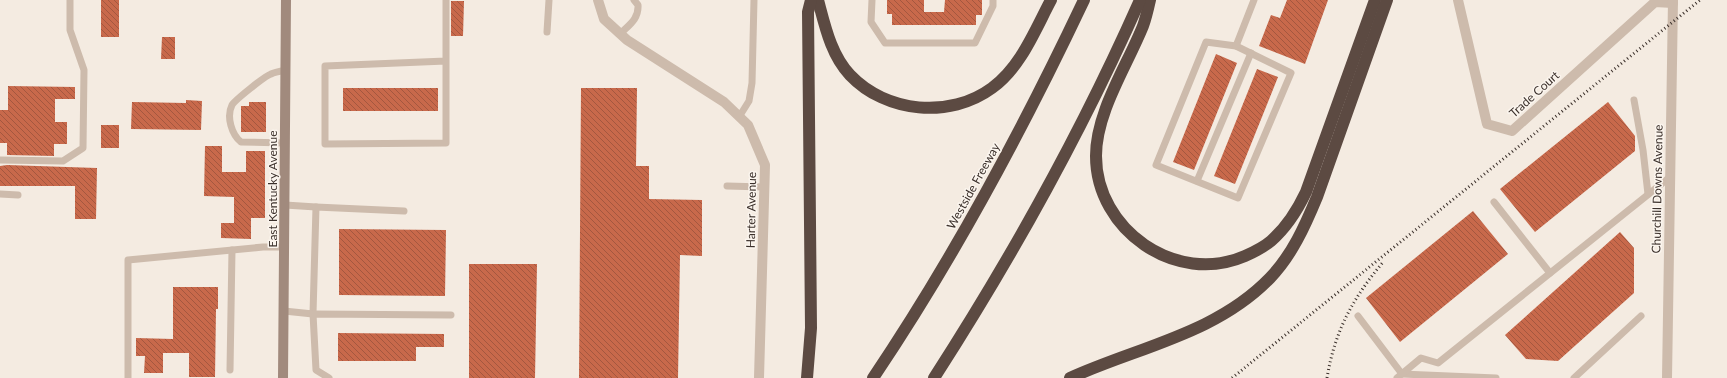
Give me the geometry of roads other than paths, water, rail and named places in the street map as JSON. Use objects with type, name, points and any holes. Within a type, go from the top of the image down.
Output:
[{"type":"highway","points":[[807,378],[811,328],[808,12],[811,0]]},
{"type":"highway","points":[[818,0],[826,32],[836,56],[850,75],[866,88],[881,97],[909,106],[935,108],[953,106],[972,99],[992,88],[1011,70],[1027,46],[1051,0]]},
{"type":"highway","name":"Westside Freeway","points":[[873,378],[932,287],[971,220],[1047,78],[1084,0]]},
{"type":"highway","points":[[934,378],[975,315],[1043,195],[1089,108],[1140,0]]},
{"type":"highway","points":[[1150,0],[1143,25],[1106,110],[1098,136],[1097,150],[1099,178],[1104,199],[1114,216],[1128,234],[1148,248],[1163,256],[1179,261],[1216,264],[1235,260],[1255,251],[1270,241],[1286,225],[1297,210],[1306,192],[1375,0]]},
{"type":"highway","points":[[1070,378],[1188,333],[1218,319],[1246,301],[1270,278],[1288,255],[1304,228],[1318,197],[1387,0]]},
{"type":"street","name":"East Kentucky Avenue","points":[[283,378],[286,0]]},
{"type":"street","name":"Harter Avenue","points":[[598,0],[604,19],[627,40],[724,102],[748,126],[765,165],[759,378]]},
{"type":"street","name":"Trade Court","points":[[1458,0],[1487,124],[1512,130],[1655,2],[1673,1]]},
{"type":"street","name":"Churchill Downs Avenue","points":[[1667,378],[1673,1]]},
{"type":"lane","points":[[0,160],[63,161],[83,148],[84,70],[70,30],[70,0]]},
{"type":"lane","points":[[446,0],[446,61],[446,142],[325,144],[325,66],[446,61]]},
{"type":"lane","points":[[548,32],[549,0]]},
{"type":"lane","points":[[620,34],[634,21],[637,14],[638,5],[634,0]]},
{"type":"lane","points":[[739,117],[749,101],[752,83],[754,0]]},
{"type":"lane","points":[[872,0],[872,22],[885,43],[975,43],[993,6],[993,0]]},
{"type":"lane","points":[[1236,46],[1254,0]]},
{"type":"lane","points":[[1206,42],[1236,46],[1291,73],[1238,198],[1156,165],[1206,42]]},
{"type":"lane","points":[[1197,181],[1251,53]]},
{"type":"lane","points":[[285,143],[241,142],[232,131],[230,117],[232,106],[238,100],[270,74],[286,70]]},
{"type":"lane","points":[[1634,100],[1644,150],[1648,194]]},
{"type":"lane","points":[[1400,376],[1421,358],[1438,363],[1670,176]]},
{"type":"lane","points":[[727,186],[764,187]]},
{"type":"lane","points":[[0,194],[18,195]]},
{"type":"lane","points":[[1494,202],[1550,273]]},
{"type":"lane","points":[[285,205],[404,211]]},
{"type":"lane","points":[[316,207],[313,314],[316,370],[329,378]]},
{"type":"lane","points":[[128,378],[128,260],[232,250],[284,247]]},
{"type":"lane","points":[[230,370],[232,250]]},
{"type":"lane","points":[[284,311],[313,314],[451,315]]},
{"type":"lane","points":[[1358,316],[1400,376]]},
{"type":"lane","points":[[1574,378],[1641,316]]},
{"type":"lane","points":[[1400,376],[1496,378]]},
{"type":"railway","points":[[1232,378],[1700,0]]},
{"type":"railway","points":[[1327,378],[1335,345],[1347,315],[1363,288],[1384,261]]}]
